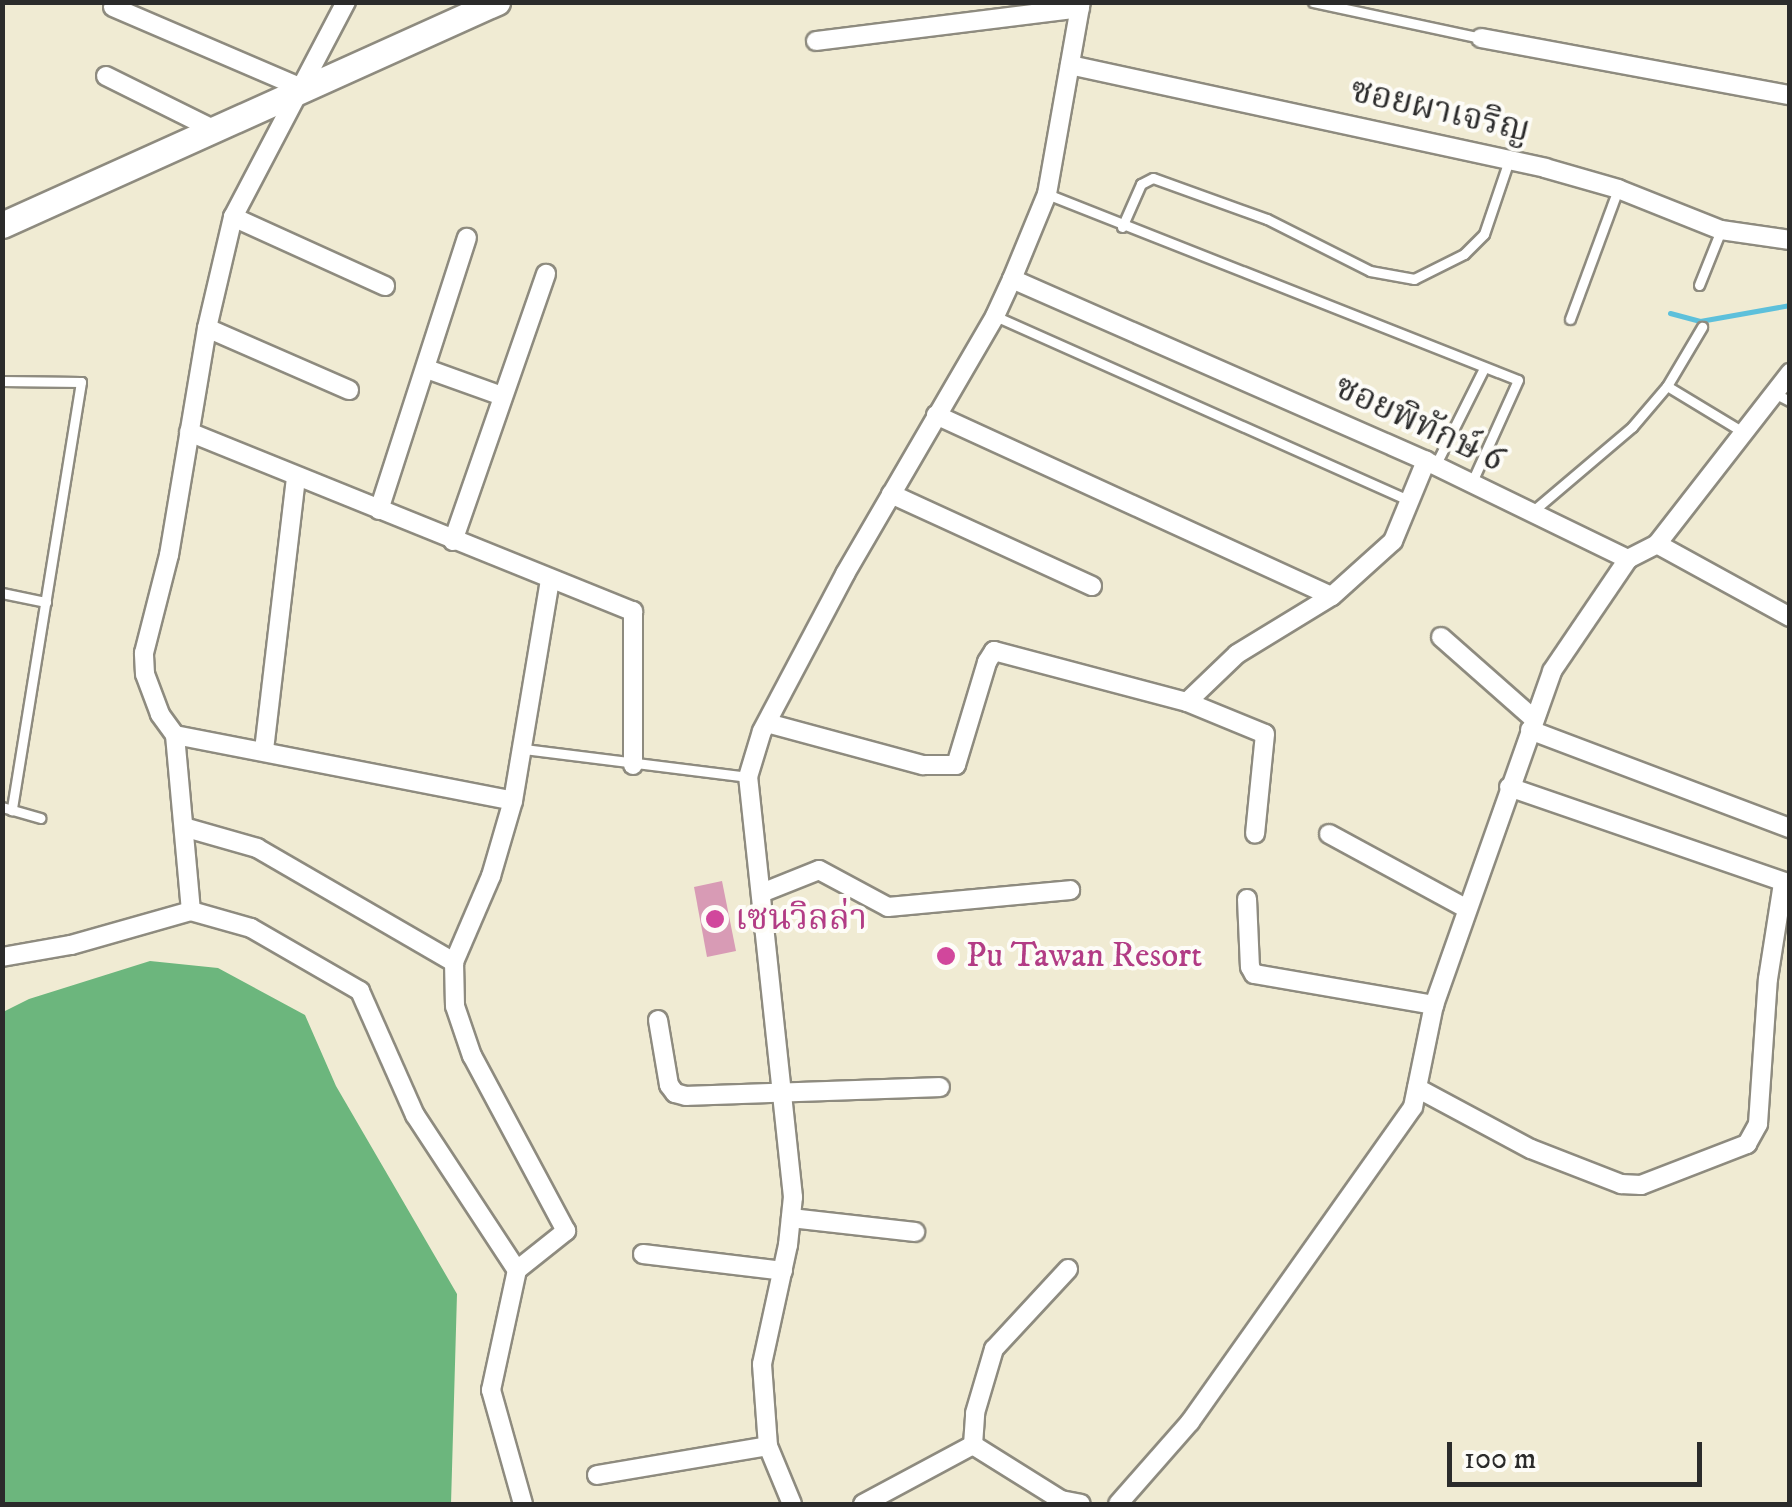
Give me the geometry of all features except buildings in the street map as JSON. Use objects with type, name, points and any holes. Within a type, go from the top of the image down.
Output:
[{"type":"main road","points":[[2,225],[497,2]]},
{"type":"street","points":[[191,911],[175,735],[150,688],[144,653],[169,555],[208,328],[233,217],[346,2]]},
{"type":"street","points":[[792,1504],[768,1446],[762,1364],[791,1218],[784,1095],[764,892],[748,811],[748,777],[766,723],[891,494],[995,316],[1012,279],[1047,194],[1080,5],[816,42]]},
{"type":"street","points":[[113,8],[302,88]]},
{"type":"street","points":[[1482,38],[1790,95]]},
{"type":"street","name":"ซอยผาเจริญ","points":[[1070,65],[1510,160],[1618,189],[1721,230],[1790,240]]},
{"type":"street","points":[[106,76],[212,129]]},
{"type":"street","points":[[233,217],[385,286]]},
{"type":"street","points":[[379,510],[467,238]]},
{"type":"street","points":[[453,541],[546,274]]},
{"type":"street","name":"ซอยพิทักษ์ 6","points":[[1012,279],[1431,463],[1628,559]]},
{"type":"street","points":[[208,328],[350,390]]},
{"type":"street","points":[[426,369],[502,396]]},
{"type":"street","points":[[1118,1504],[1190,1422],[1412,1107],[1434,1004],[1552,671],[1628,559],[1658,544],[1772,391],[1790,373]]},
{"type":"street","points":[[936,415],[1332,596]]},
{"type":"street","points":[[189,432],[633,611],[634,765]]},
{"type":"street","points":[[1187,702],[1237,654],[1332,596],[1392,541],[1431,463]]},
{"type":"street","points":[[264,750],[296,477]]},
{"type":"street","points":[[891,494],[1092,586]]},
{"type":"street","points":[[1658,544],[1790,617]]},
{"type":"street","points":[[523,1504],[492,1390],[517,1270],[566,1230],[472,1056],[455,1006],[454,962],[491,876],[513,801],[550,579]]},
{"type":"street","points":[[1441,637],[1532,724],[1790,828]]},
{"type":"street","points":[[766,723],[924,765],[956,764],[987,662],[994,652],[1187,702],[1265,734],[1255,834]]},
{"type":"street","points":[[175,735],[513,801]]},
{"type":"street","points":[[1417,1088],[1531,1149],[1621,1184],[1641,1184],[1747,1144],[1758,1124],[1768,979],[1786,884],[1509,787]]},
{"type":"street","points":[[186,828],[257,848],[454,962]]},
{"type":"street","points":[[1329,834],[1467,910]]},
{"type":"street","points":[[764,892],[819,870],[888,908],[1070,890]]},
{"type":"street","points":[[1246,898],[1250,968],[1254,974],[1434,1004]]},
{"type":"street","points":[[2,956],[71,945],[191,911],[251,928],[360,990],[415,1115],[517,1270]]},
{"type":"street","points":[[658,1020],[669,1085],[675,1093],[784,1095],[940,1087]]},
{"type":"street","points":[[791,1218],[914,1232]]},
{"type":"street","points":[[644,1254],[783,1271]]},
{"type":"street","points":[[974,1445],[974,1413],[994,1350],[1068,1269]]},
{"type":"street","points":[[863,1504],[974,1445]]},
{"type":"street","points":[[974,1445],[1060,1500],[1081,1504]]},
{"type":"street","points":[[597,1475],[768,1446]]},
{"type":"lane","points":[[1313,2],[1482,38]]},
{"type":"lane","points":[[1122,228],[1141,184],[1153,178],[1267,219],[1370,271],[1414,279],[1464,254],[1484,234],[1510,160]]},
{"type":"lane","points":[[1570,319],[1618,189]]},
{"type":"lane","points":[[1047,194],[1122,228],[1518,380],[1472,484]]},
{"type":"lane","points":[[1698,285],[1721,230]]},
{"type":"lane","points":[[995,316],[1410,501]]},
{"type":"lane","points":[[1531,513],[1632,428],[1668,386],[1702,327]]},
{"type":"lane","points":[[1431,463],[1484,368]]},
{"type":"lane","points":[[2,381],[81,382],[46,602],[7,809],[40,818]]},
{"type":"lane","points":[[1668,386],[1743,432]]},
{"type":"lane","points":[[1772,391],[1790,401]]},
{"type":"lane","points":[[2,593],[46,602]]},
{"type":"lane","points":[[524,749],[748,777]]},
{"type":"green space","points":[[150,961],[218,968],[305,1015],[336,1086],[457,1294],[451,1504],[3,1504],[3,1012],[29,999]]},
{"type":"waterway","points":[[1670,313],[1700,321],[1790,305]]},
{"type":"place","name":"เซนวิลล่า","points":[[715,919]]},
{"type":"place","name":"Pu Tawan Resort","points":[[946,956]]}]
